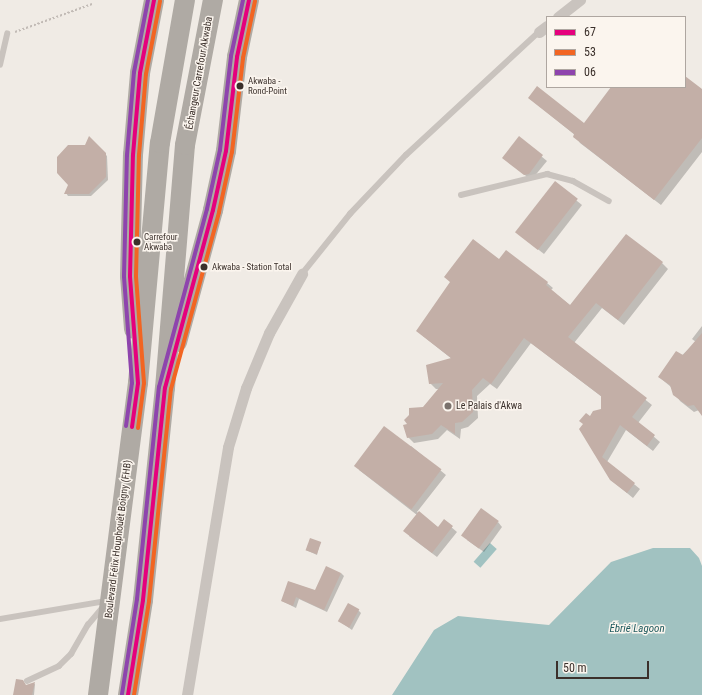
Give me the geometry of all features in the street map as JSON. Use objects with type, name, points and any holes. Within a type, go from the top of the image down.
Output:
[{"type":"highway","points":[[138,383],[130,276],[132,155],[140,73],[154,0]]},
{"type":"highway","points":[[138,383],[160,143],[185,0]]},
{"type":"highway","name":"Échangeur Carrefour Akwaba","points":[[165,388],[185,145],[213,0]]},
{"type":"highway","points":[[128,695],[143,600],[165,388],[213,210],[226,151],[237,56],[249,0]]},
{"type":"highway","name":"Boulevard Félix Houphouët Boigny (FHB)","points":[[98,695],[138,383]]},
{"type":"street","points":[[559,16],[580,0]]},
{"type":"street","points":[[187,695],[228,447],[246,388],[269,332],[302,274]]},
{"type":"lane","points":[[302,274],[350,214],[406,155],[543,29]]},
{"type":"lane","points":[[0,65],[7,34]]},
{"type":"lane","points":[[461,196],[547,174],[573,181],[609,201]]},
{"type":"lane","points":[[0,619],[110,600]]},
{"type":"lane","points":[[27,681],[59,666],[71,654],[88,625],[110,600]]},
{"type":"path","points":[[7,34],[92,4]]},
{"type":"water","points":[[490,543],[497,549],[480,568],[474,562]]},
{"type":"water","name":"Ébrié Lagoon","points":[[653,548],[690,548],[699,558],[702,566],[702,695],[392,695],[434,630],[458,616],[549,625],[611,562]]},
{"type":"building","points":[[686,77],[702,89],[702,138],[654,200],[573,137],[574,134],[528,98],[537,86],[584,123],[610,88],[686,88]]},
{"type":"building","points":[[89,136],[106,153],[106,177],[89,194],[64,194],[68,185],[57,173],[57,157],[68,145],[85,145]]},
{"type":"building","points":[[519,136],[543,155],[529,174],[524,175],[502,158]]},
{"type":"building","points":[[555,181],[578,199],[538,250],[515,232]]},
{"type":"building","points":[[626,234],[663,262],[618,320],[596,303],[568,337],[647,398],[632,417],[655,435],[647,446],[620,425],[602,457],[635,483],[627,493],[610,480],[579,429],[583,424],[579,421],[586,413],[590,416],[593,411],[601,409],[601,396],[524,338],[491,384],[483,378],[472,390],[473,412],[462,422],[455,423],[455,434],[441,425],[432,434],[407,438],[403,425],[407,424],[404,420],[409,415],[409,408],[423,407],[443,383],[429,384],[426,365],[451,358],[416,331],[450,282],[444,277],[473,239],[499,259],[506,250],[548,282],[546,285],[570,305]]},
{"type":"building","points":[[702,333],[702,416],[694,405],[688,406],[673,395],[670,385],[658,377],[676,351],[683,355]]},
{"type":"building","points":[[384,426],[442,469],[411,509],[354,466]]},
{"type":"building","points":[[481,508],[499,521],[479,548],[461,536]]},
{"type":"building","points":[[419,511],[438,527],[444,519],[453,526],[432,553],[403,531]]},
{"type":"building","points":[[310,538],[321,542],[317,554],[306,550]]},
{"type":"building","points":[[326,566],[341,573],[324,610],[296,597],[293,606],[281,601],[288,581],[315,590]]},
{"type":"building","points":[[348,603],[359,609],[349,628],[338,621]]},
{"type":"building","points":[[16,679],[23,680],[26,685],[35,682],[32,695],[13,695]]},
{"type":"transit line","name":"06","points":[[126,426],[132,383],[124,276],[127,155],[134,72],[148,0]]},
{"type":"transit line","name":"67","points":[[132,427],[138,383],[130,276],[133,155],[140,73],[154,0]]},
{"type":"transit line","name":"06","points":[[122,694],[137,599],[159,387],[207,209],[220,150],[231,56],[243,0]]},
{"type":"transit line","name":"67","points":[[128,695],[143,600],[165,388],[213,210],[226,151],[237,57],[249,0]]},
{"type":"transit line","name":"53","points":[[138,428],[144,383],[136,276],[139,155],[146,74],[160,1]]},
{"type":"transit line","name":"53","points":[[134,695],[149,601],[171,389],[219,212],[232,152],[243,58],[255,1]]},
{"type":"place","name":"Akwaba - Rond-Point","points":[[240,86]]},
{"type":"place","name":"Carrefour Akwaba","points":[[137,242]]},
{"type":"place","name":"Akwaba - Station Total","points":[[204,267]]},
{"type":"place","name":"Le Palais d'Akwa","points":[[448,406]]}]
